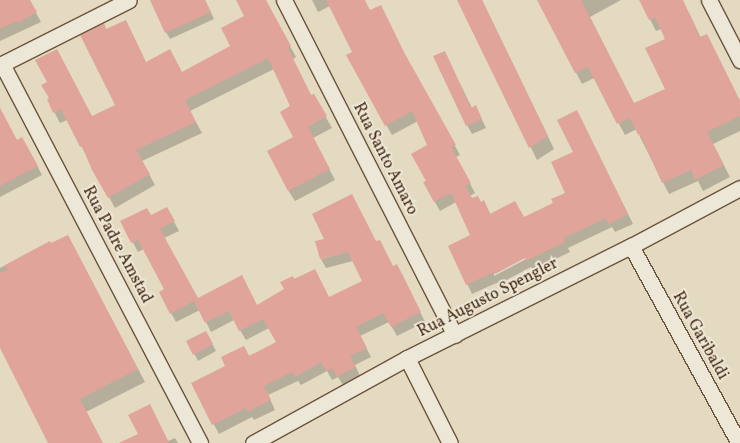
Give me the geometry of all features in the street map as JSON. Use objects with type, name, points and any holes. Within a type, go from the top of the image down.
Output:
[{"type":"street","points":[[1,64],[129,0]]},
{"type":"street","name":"Rua Santo Amaro","points":[[284,0],[455,335]]},
{"type":"street","points":[[709,0],[740,60]]},
{"type":"street","name":"Rua Padre Amstad","points":[[1,64],[200,443]]},
{"type":"street","name":"Rua Augusto Spengler","points":[[253,443],[407,358],[631,246],[740,188]]},
{"type":"street","name":"Rua Garibaldi","points":[[631,246],[738,443]]},
{"type":"street","points":[[407,358],[450,443]]},
{"type":"building","points":[[0,0],[30,0],[37,12],[18,23],[17,21],[0,29]]},
{"type":"building","points":[[150,0],[205,0],[211,12],[165,33]]},
{"type":"building","points":[[236,0],[266,0],[291,46],[288,48],[311,95],[314,94],[327,116],[308,127],[330,169],[288,191],[267,151],[293,137],[280,112],[290,106],[268,58],[185,100],[196,122],[136,150],[150,174],[108,198],[92,170],[82,146],[80,147],[61,109],[53,113],[47,99],[49,98],[41,85],[47,82],[35,60],[57,49],[92,116],[115,105],[80,35],[104,23],[106,29],[126,20],[146,62],[170,49],[182,72],[230,46],[221,28],[244,16]]},
{"type":"building","points":[[326,0],[365,0],[370,10],[381,5],[405,54],[456,145],[451,147],[471,183],[465,186],[472,198],[478,196],[481,202],[484,200],[490,214],[515,201],[524,217],[553,203],[551,199],[565,193],[551,162],[573,152],[557,120],[577,110],[628,214],[609,224],[606,218],[564,238],[565,242],[526,261],[525,258],[495,274],[494,272],[466,285],[448,246],[470,235],[451,193],[434,202],[423,182],[426,181],[411,154],[427,145],[412,111],[385,126],[346,55],[352,52]]},
{"type":"building","points":[[457,0],[482,0],[548,136],[529,148]]},
{"type":"building","points":[[537,0],[581,0],[634,103],[665,89],[645,48],[665,39],[655,17],[649,20],[639,0],[683,0],[700,37],[707,34],[740,101],[740,116],[707,132],[724,165],[695,180],[691,170],[662,183],[640,134],[638,135],[630,118],[617,124],[588,67],[575,73]]},
{"type":"building","points":[[445,51],[471,108],[476,105],[482,119],[466,126],[433,56]]},
{"type":"building","points":[[0,108],[17,140],[22,137],[38,166],[0,186]]},
{"type":"building","points":[[352,194],[376,241],[380,240],[393,266],[397,264],[421,312],[391,327],[383,313],[356,327],[367,348],[350,356],[356,367],[337,377],[332,368],[326,371],[321,362],[295,377],[292,372],[264,386],[271,400],[247,412],[246,408],[212,425],[191,383],[225,366],[221,357],[244,346],[249,356],[276,342],[263,319],[239,331],[229,311],[205,323],[194,301],[170,314],[159,292],[164,289],[138,240],[131,243],[120,221],[147,208],[151,215],[167,207],[175,221],[160,229],[198,298],[242,275],[257,305],[284,289],[280,282],[293,276],[294,279],[315,269],[329,297],[362,281],[348,252],[320,259],[315,241],[324,239],[312,214]]},
{"type":"building","points":[[68,235],[138,369],[80,399],[103,443],[48,443],[0,348],[0,273],[7,270],[5,265],[50,241],[51,243]]},
{"type":"building","points":[[206,331],[213,344],[193,355],[186,341]]},
{"type":"building","points":[[150,404],[169,443],[119,443],[138,434],[128,415]]}]
